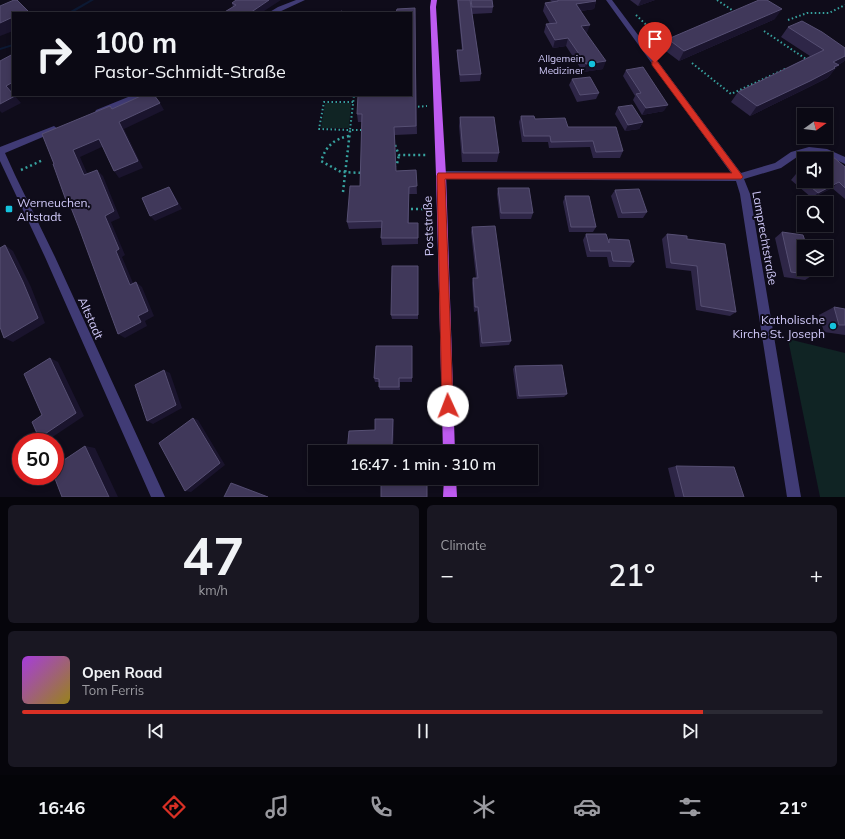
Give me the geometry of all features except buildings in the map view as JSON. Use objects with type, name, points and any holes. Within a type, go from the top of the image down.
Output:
[{"type":"main road","name":"Poststraße","points":[[434,0],[433,7],[441,176],[449,445]]},
{"type":"main road","points":[[450,485],[450,497]]},
{"type":"street","points":[[274,12],[302,0]]},
{"type":"street","name":"Lamprechtstraße","points":[[608,0],[738,177],[745,194],[794,497]]},
{"type":"street","points":[[92,115],[139,96]]},
{"type":"street","points":[[0,150],[63,126]]},
{"type":"street","points":[[441,176],[738,177],[769,168],[796,154],[808,150],[818,149],[827,151],[845,161]]},
{"type":"street","name":"Altstadt","points":[[0,150],[10,175],[50,257],[158,497]]},
{"type":"path","points":[[717,0],[736,13],[729,16]]},
{"type":"path","points":[[788,20],[807,13],[829,13],[845,5]]},
{"type":"path","points":[[636,15],[665,42],[672,40]]},
{"type":"path","points":[[764,31],[806,59],[799,62]]},
{"type":"path","points":[[692,63],[731,94],[792,66]]},
{"type":"path","points":[[343,192],[354,96]]},
{"type":"path","points":[[353,102],[324,102],[319,129],[365,130]]},
{"type":"path","points":[[411,107],[438,106]]},
{"type":"path","points":[[349,136],[339,138],[324,150],[321,161],[345,174],[370,173]]},
{"type":"path","points":[[393,168],[397,164],[399,155],[394,144]]},
{"type":"path","points":[[399,155],[440,155]]},
{"type":"path","points":[[10,175],[43,160]]},
{"type":"path","points":[[364,173],[369,179]]},
{"type":"path","points":[[401,209],[442,209]]},
{"type":"green space","points":[[325,103],[351,103],[349,128],[321,128]]},
{"type":"green space","points":[[788,339],[845,353],[845,497],[820,497]]},
{"type":"waterway","points":[[71,12],[92,0]]},
{"type":"waterway","points":[[0,49],[12,45]]},
{"type":"place","name":"Allgemein Mediziner","points":[[592,64]]},
{"type":"place","name":"Werneuchen, Altstadt","points":[[9,209]]},
{"type":"place","name":"Katholische Kirche St. Joseph","points":[[833,326]]},
{"type":"route","points":[[448,406],[441,176],[738,177],[655,63]]}]
